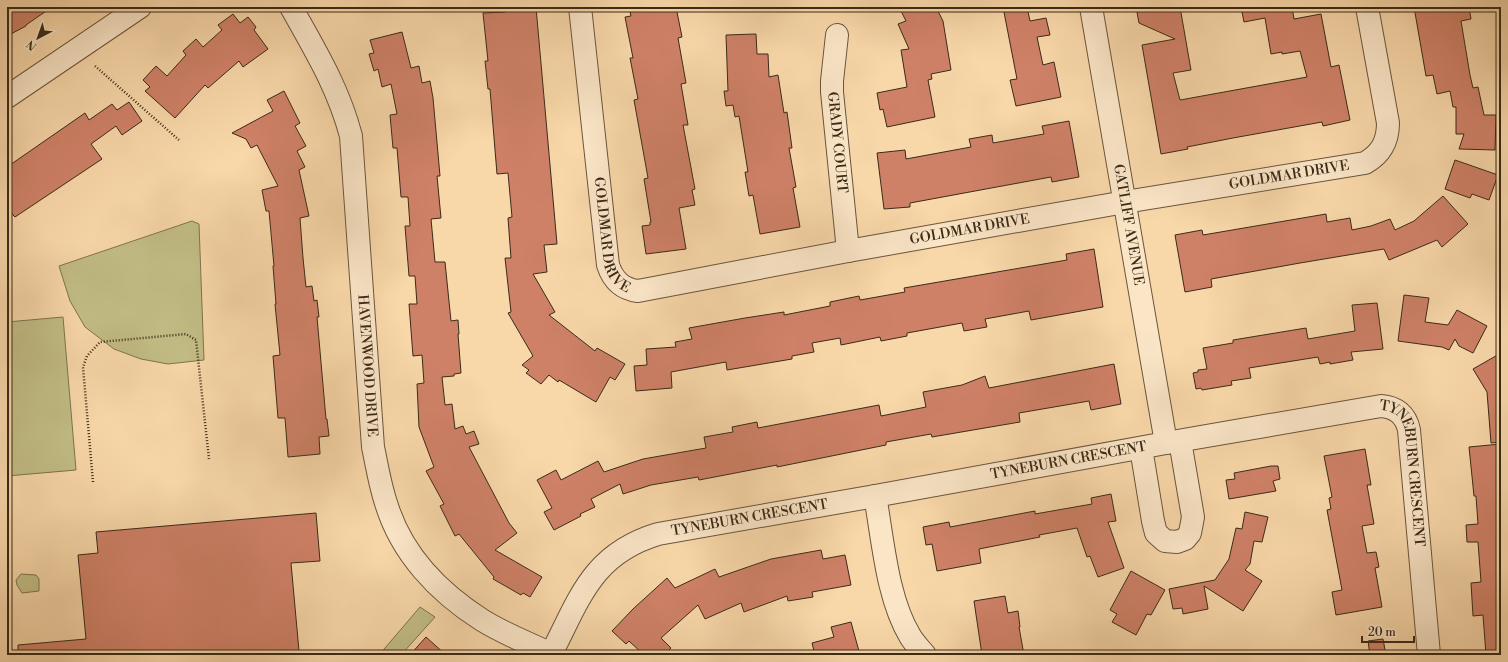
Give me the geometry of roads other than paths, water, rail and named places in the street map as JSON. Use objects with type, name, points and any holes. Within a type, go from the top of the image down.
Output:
[{"type":"street","name":"HAVENWOOD DRIVE","points":[[291,7],[334,85],[351,136],[373,447],[381,488],[391,519],[415,560],[436,585],[482,620],[552,654]]},
{"type":"street","name":"GOLDMAR DRIVE","points":[[580,7],[607,255],[612,275],[619,283],[633,291],[648,290],[848,251],[1125,202],[1357,165],[1365,162],[1378,154],[1386,141],[1388,134],[1388,123],[1367,7]]},
{"type":"street","name":"GATLIFF AVENUE","points":[[1091,7],[1125,202],[1173,442],[1192,517],[1190,533],[1185,539],[1177,542],[1165,541],[1156,533],[1141,448]]},
{"type":"street","points":[[7,97],[131,9]]},
{"type":"street","name":"GRADY COURT","points":[[837,35],[832,92],[848,251]]},
{"type":"street","name":"TYNEBURN CRESCENT","points":[[552,654],[591,579],[609,558],[632,543],[658,534],[1381,406],[1390,407],[1402,414],[1407,421],[1409,430],[1429,655]]},
{"type":"street","points":[[875,496],[894,598],[904,626],[925,655]]}]
